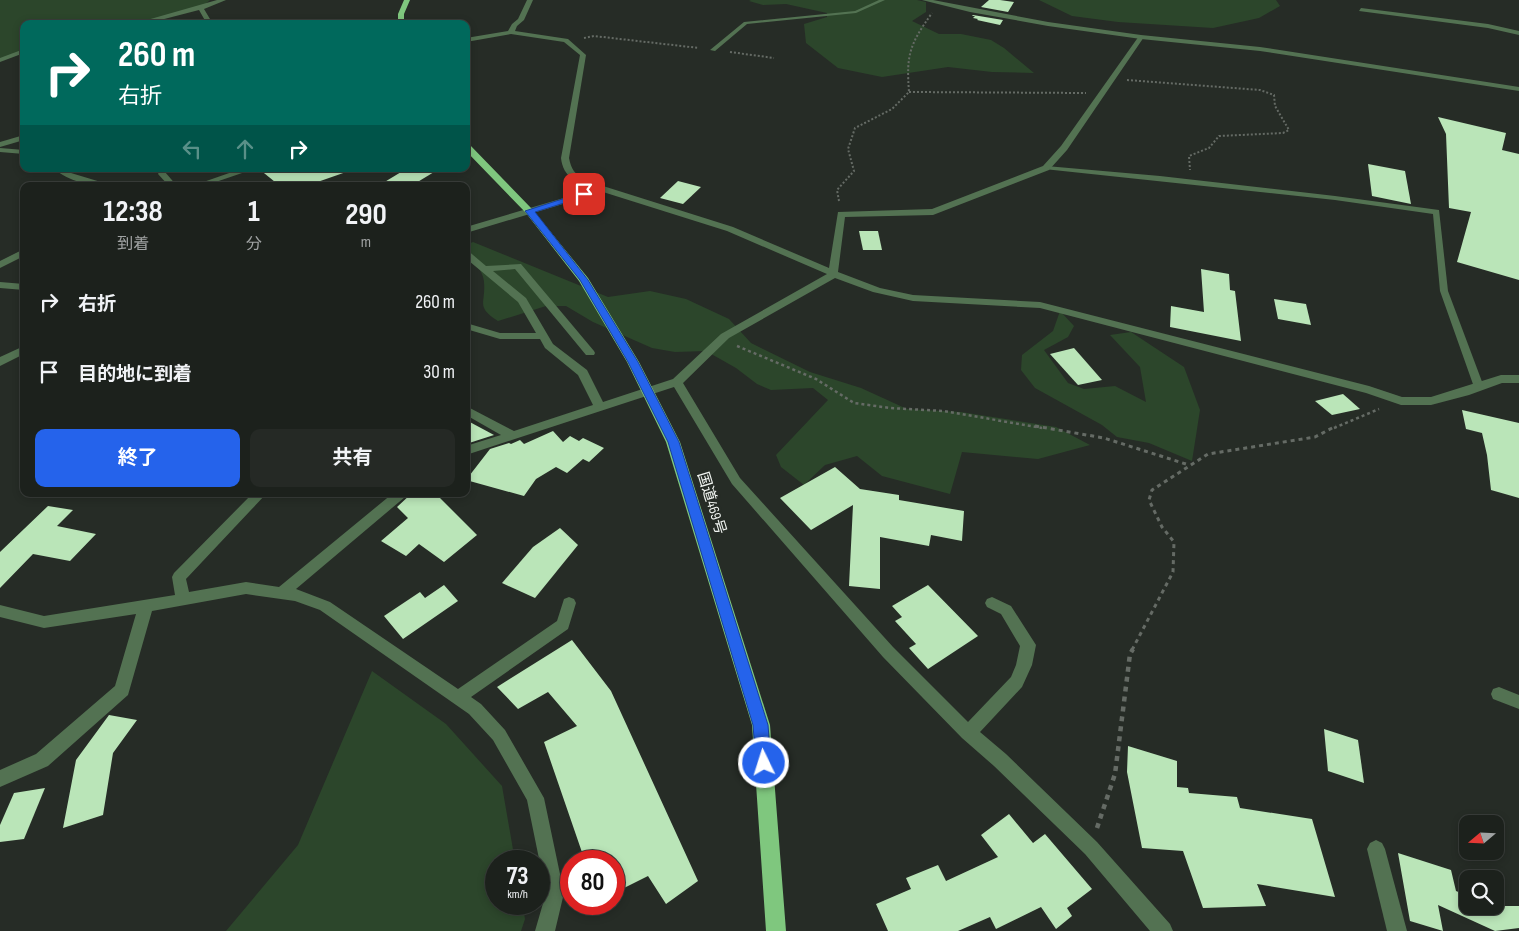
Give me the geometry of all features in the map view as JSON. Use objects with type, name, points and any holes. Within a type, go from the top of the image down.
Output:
[{"type":"highway","points":[[401,20],[401,14],[407,0]]},
{"type":"highway","name":"国道469号","points":[[470,150],[530,211],[584,280],[649,392],[673,442],[761,725],[776,931]]},
{"type":"street","points":[[152,20],[223,0]]},
{"type":"street","points":[[510,32],[514,25],[521,20],[530,0]]},
{"type":"street","points":[[925,0],[1019,19],[1141,37],[1260,49],[1519,89]]},
{"type":"street","points":[[200,8],[207,20]]},
{"type":"street","points":[[1361,10],[1488,26],[1519,33]]},
{"type":"street","points":[[470,39],[510,32],[566,40],[583,55],[565,158],[566,167],[571,175],[581,182],[752,238],[833,275],[896,296],[930,300],[1007,301],[1040,304],[1369,390],[1401,401],[1431,401],[1479,387],[1501,378],[1519,379]]},
{"type":"street","points":[[833,275],[841,214],[933,212],[1046,168],[1064,148],[1141,37]]},
{"type":"street","points":[[0,60],[20,52]]},
{"type":"street","points":[[0,144],[20,138]]},
{"type":"street","points":[[0,150],[20,152]]},
{"type":"street","points":[[64,172],[95,182]]},
{"type":"street","points":[[209,182],[241,172]]},
{"type":"street","points":[[162,174],[169,182]]},
{"type":"street","points":[[470,229],[603,189]]},
{"type":"street","points":[[0,265],[20,254]]},
{"type":"street","points":[[470,256],[483,269],[522,300],[549,346],[583,373],[600,408]]},
{"type":"street","points":[[483,269],[518,266],[590,353]]},
{"type":"street","points":[[470,450],[677,382],[725,336],[833,275]]},
{"type":"street","points":[[0,285],[20,287]]},
{"type":"street","points":[[470,327],[500,336],[544,336]]},
{"type":"street","points":[[0,362],[20,352]]},
{"type":"street","points":[[677,382],[736,481],[888,652],[968,733],[1000,760],[1091,848],[1163,931]]},
{"type":"street","points":[[470,412],[511,435]]},
{"type":"street","points":[[183,598],[179,577],[257,497]]},
{"type":"street","points":[[281,593],[396,497]]},
{"type":"street","points":[[0,611],[44,622],[96,615],[246,588],[296,595],[325,606],[459,697],[475,709],[500,735],[535,798],[555,893],[545,931]]},
{"type":"street","points":[[459,697],[563,625],[569,603]]},
{"type":"street","points":[[968,733],[1017,682],[1024,665],[1028,645],[1006,610],[992,603]]},
{"type":"street","points":[[0,779],[42,760],[122,690],[146,605]]},
{"type":"street","points":[[1499,694],[1519,702]]},
{"type":"street","points":[[1376,850],[1397,931]]},
{"type":"lane","points":[[713,50],[746,23],[856,12],[883,0]]},
{"type":"lane","points":[[1046,168],[1190,181],[1399,205],[1436,212],[1444,291],[1479,387]]},
{"type":"path","points":[[841,214],[837,190],[854,171],[848,149],[855,128],[906,98],[909,92],[908,53],[916,34],[939,4]]},
{"type":"path","points":[[566,40],[594,36],[774,58]]},
{"type":"path","points":[[1111,78],[1260,90],[1274,95],[1275,106],[1289,130],[1283,133],[1219,136],[1209,148],[1189,156],[1190,181]]},
{"type":"path","points":[[909,92],[1071,92],[1100,94]]},
{"type":"path","points":[[725,336],[738,347],[816,379],[854,402],[890,408],[944,411],[1104,438],[1189,464]]},
{"type":"path","points":[[1091,848],[1115,774],[1130,654],[1173,572],[1174,542],[1162,527],[1149,500],[1152,490],[1167,482],[1192,461],[1208,454],[1315,437],[1351,419],[1401,401]]},
{"type":"green space","points":[[0,0],[210,0],[201,8],[148,20],[20,20],[20,54],[0,61]]},
{"type":"green space","points":[[917,0],[926,2],[926,12],[912,21],[939,34],[961,34],[991,40],[1004,48],[1034,73],[992,72],[948,67],[882,77],[838,68],[806,43],[804,24],[827,17],[827,13],[786,4],[763,5],[749,1]]},
{"type":"green space","points":[[1039,0],[1276,0],[1280,6],[1259,18],[1213,28],[1118,22],[1072,16]]},
{"type":"green space","points":[[473,242],[608,297],[650,291],[686,299],[729,319],[751,343],[810,372],[861,388],[907,409],[961,412],[1056,427],[1090,445],[1038,459],[962,452],[950,494],[882,476],[857,456],[825,465],[804,485],[781,467],[776,455],[828,400],[813,388],[771,390],[757,384],[736,368],[706,351],[675,352],[652,348],[593,322],[566,306],[546,306],[498,321],[486,312],[484,308],[484,280],[476,263],[470,261],[470,243]]},
{"type":"green space","points":[[1060,311],[1074,326],[1068,337],[1044,350],[1068,383],[1084,389],[1115,386],[1146,402],[1140,367],[1110,335],[1131,332],[1184,367],[1200,410],[1192,461],[1149,443],[1117,437],[1102,425],[1035,388],[1021,370],[1022,355],[1053,331]]},
{"type":"green space","points":[[372,671],[446,724],[502,786],[513,850],[485,850],[485,915],[524,915],[525,919],[521,931],[226,931],[298,845]]},
{"type":"building","points":[[989,0],[1014,2],[1008,12],[981,7]]},
{"type":"building","points":[[973,15],[1003,20],[1000,25],[977,20],[973,18],[975,16]]},
{"type":"building","points":[[1438,117],[1506,133],[1502,150],[1519,154],[1519,280],[1457,262],[1471,212],[1449,208],[1446,134]]},
{"type":"building","points":[[1368,164],[1405,171],[1411,204],[1372,196]]},
{"type":"building","points":[[263,172],[346,172],[317,182],[275,182]]},
{"type":"building","points":[[401,172],[434,172],[418,182],[385,182]]},
{"type":"building","points":[[678,181],[701,187],[683,204],[660,198]]},
{"type":"building","points":[[859,231],[878,231],[882,250],[863,250]]},
{"type":"building","points":[[1201,269],[1229,274],[1230,290],[1235,291],[1241,341],[1170,327],[1171,306],[1204,312]]},
{"type":"building","points":[[1274,299],[1306,304],[1311,325],[1278,319]]},
{"type":"building","points":[[1074,348],[1102,380],[1078,385],[1050,354]]},
{"type":"building","points":[[1343,394],[1360,409],[1332,415],[1315,401]]},
{"type":"building","points":[[1462,410],[1519,423],[1519,498],[1491,490],[1487,455],[1482,433],[1466,429]]},
{"type":"building","points":[[470,422],[494,435],[470,443]]},
{"type":"building","points":[[553,431],[563,442],[570,436],[579,441],[583,438],[604,448],[589,462],[583,459],[567,473],[556,467],[536,479],[524,496],[470,481],[470,475],[490,449],[520,440],[524,444]]},
{"type":"building","points":[[835,467],[860,489],[899,495],[899,500],[964,511],[962,541],[931,535],[929,546],[880,537],[880,589],[849,586],[853,505],[811,530],[780,498]]},
{"type":"building","points":[[408,497],[439,497],[477,535],[444,562],[419,544],[406,556],[381,541],[408,518],[397,507]]},
{"type":"building","points":[[48,506],[73,510],[57,526],[96,534],[70,561],[33,554],[0,588],[0,552]]},
{"type":"building","points":[[560,528],[578,545],[535,598],[502,583],[533,547]]},
{"type":"building","points":[[444,585],[458,601],[403,639],[384,616],[420,592],[425,598]]},
{"type":"building","points":[[928,585],[978,636],[928,669],[909,648],[916,644],[895,621],[902,617],[892,606]]},
{"type":"building","points":[[572,640],[611,691],[698,881],[666,904],[648,876],[625,888],[625,850],[581,850],[544,742],[577,726],[548,692],[518,709],[497,687]]},
{"type":"building","points":[[109,715],[137,720],[113,753],[103,815],[63,828],[76,760]]},
{"type":"building","points":[[1324,729],[1358,740],[1364,783],[1328,771]]},
{"type":"building","points":[[1128,746],[1177,761],[1177,787],[1188,788],[1189,793],[1237,797],[1240,808],[1312,819],[1335,897],[1257,884],[1266,906],[1203,908],[1183,851],[1142,848],[1127,772]]},
{"type":"building","points":[[45,788],[24,839],[0,842],[0,825],[14,793]]},
{"type":"building","points":[[1009,814],[1033,843],[1045,834],[1092,889],[1067,908],[1072,916],[1056,929],[1041,907],[996,929],[990,917],[958,931],[888,931],[876,904],[911,889],[906,878],[938,865],[946,881],[998,857],[981,835]]},
{"type":"building","points":[[1398,853],[1451,870],[1456,891],[1459,892],[1459,915],[1438,905],[1443,931],[1410,921]]},
{"type":"building","points":[[1504,906],[1519,906],[1519,928],[1495,931],[1460,915],[1504,915]]},
{"type":"route","points":[[584,194],[530,211],[584,280],[633,362],[673,442],[761,725],[764,763]]}]
